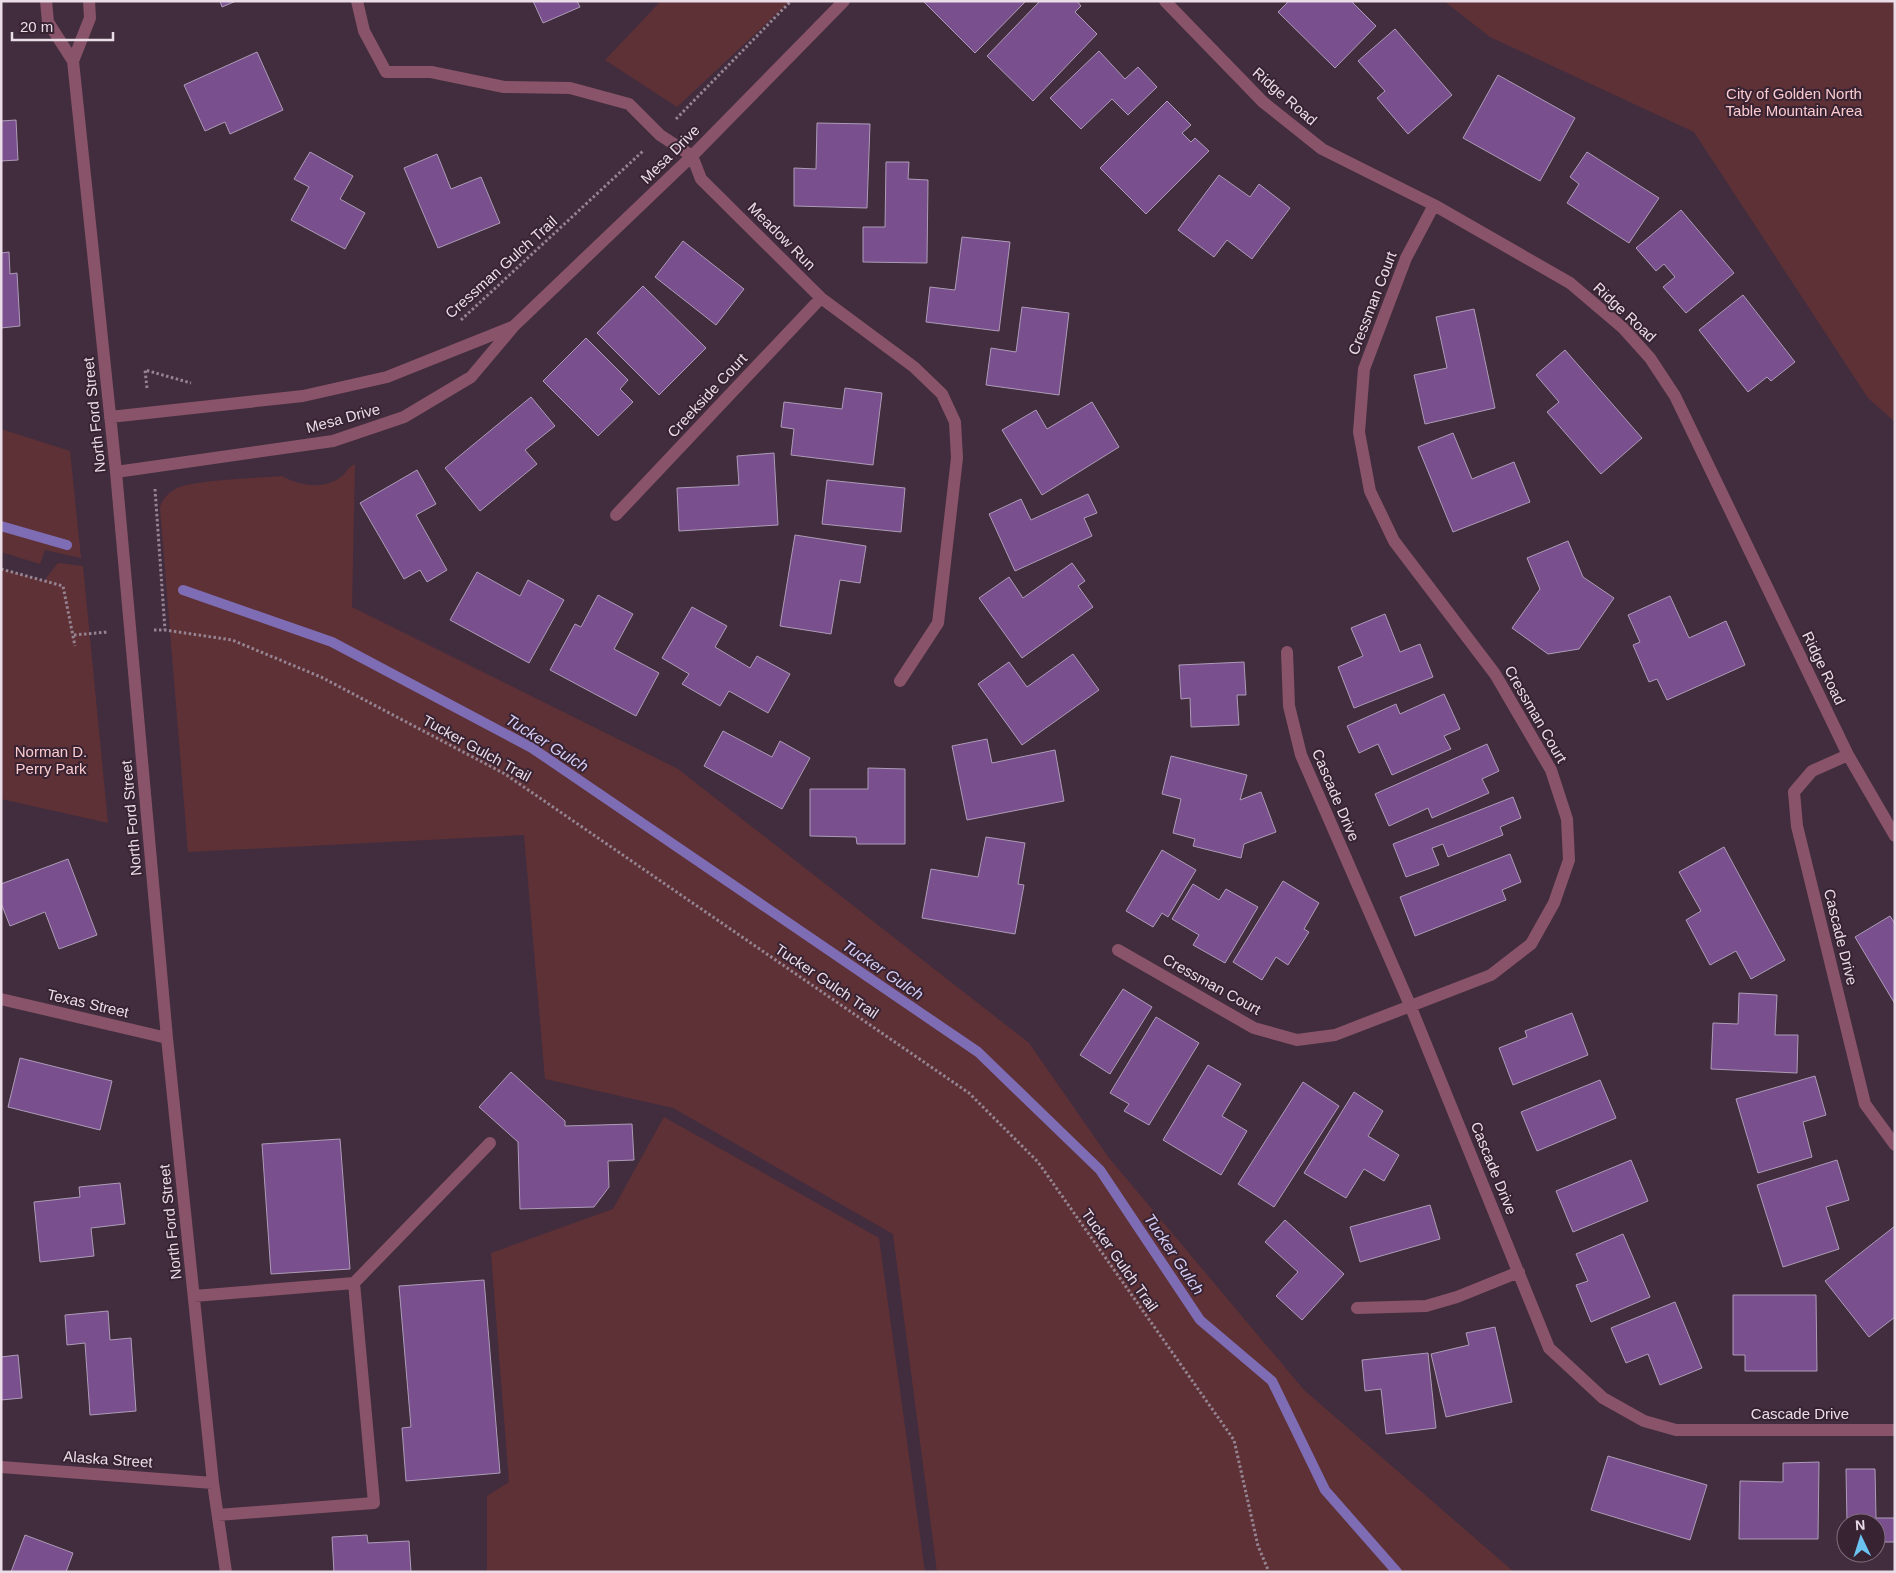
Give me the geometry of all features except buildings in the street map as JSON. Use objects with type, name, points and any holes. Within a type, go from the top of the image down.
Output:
[{"type":"street","name":"North Ford Street","points":[[46,1],[48,22],[73,61],[116,472],[167,1038],[213,1483],[226,1572]]},
{"type":"street","name":"North Ford Street","points":[[73,61],[90,18],[89,1]]},
{"type":"street","points":[[357,1],[364,31],[386,72],[431,72],[504,87],[570,88],[629,104],[660,135],[692,156]]},
{"type":"street","name":"Mesa Drive","points":[[116,472],[333,441],[404,417],[471,377],[514,326],[692,156],[844,1]]},
{"type":"street","name":"Ridge Road","points":[[1165,1],[1263,102],[1322,149],[1434,205],[1570,284],[1623,328],[1650,358],[1675,396],[1848,755],[1895,836]]},
{"type":"street","name":"Meadow Run","points":[[692,156],[701,179],[822,298],[914,367],[942,394],[955,422],[957,458],[938,623],[900,681]]},
{"type":"street","name":"Cressman Court","points":[[1118,950],[1254,1028],[1297,1040],[1335,1035],[1491,975],[1531,944],[1554,902],[1569,860],[1567,819],[1551,770],[1495,674],[1394,541],[1370,491],[1359,432],[1364,369],[1406,258],[1434,205]]},
{"type":"street","name":"Creekside Court","points":[[616,515],[822,298]]},
{"type":"street","name":"Mesa Drive","points":[[110,417],[303,396],[387,377],[514,326]]},
{"type":"street","name":"Cascade Drive","points":[[1287,652],[1289,706],[1300,755],[1410,1005],[1549,1348],[1603,1398],[1644,1421],[1676,1430],[1895,1430]]},
{"type":"street","name":"Cascade Drive","points":[[1848,755],[1812,771],[1794,792],[1797,826],[1865,1104],[1895,1145]]},
{"type":"street","name":"Texas Street","points":[[1,999],[167,1038]]},
{"type":"street","points":[[194,1296],[354,1283],[490,1142]]},
{"type":"street","points":[[1357,1308],[1426,1306],[1457,1297],[1519,1272]]},
{"type":"street","points":[[218,1515],[374,1504],[354,1283]]},
{"type":"street","name":"Alaska Street","points":[[1,1467],[213,1483]]},
{"type":"path","name":"Cressman Gulch Trail","points":[[454,326],[660,135],[792,1]]},
{"type":"path","points":[[149,413],[145,370],[197,384]]},
{"type":"path","name":"Tucker Gulch Trail","points":[[154,467],[165,630],[232,640],[321,677],[505,774],[970,1093],[1038,1162],[1234,1440],[1258,1546],[1269,1572]]},
{"type":"path","points":[[1,569],[63,586],[74,635],[74,646]]},
{"type":"green space","points":[[661,1],[790,1],[677,107],[605,60]]},
{"type":"green space","name":"City of Golden North Table Mountain Area","points":[[1444,1],[1895,1],[1895,422],[1868,398],[1694,132],[1490,37]]},
{"type":"green space","points":[[1,429],[70,451],[81,558],[45,550],[40,564],[1,552]]},
{"type":"green space","points":[[355,464],[352,607],[678,769],[1029,1043],[1109,1158],[1304,1390],[1514,1572],[937,1572],[893,1234],[673,1108],[545,1079],[524,835],[188,852],[161,505],[171,492],[185,485],[282,476],[304,484],[319,485],[327,484],[341,477]]},
{"type":"green space","name":"Norman D. Perry Park","points":[[58,563],[83,566],[108,823],[1,799],[1,569],[44,581]]},
{"type":"green space","points":[[664,1117],[879,1238],[925,1572],[487,1572],[487,1496],[509,1482],[491,1253],[613,1209]]},
{"type":"waterway","name":"Tucker Gulch","points":[[1,526],[67,545]]},
{"type":"waterway","name":"Tucker Gulch","points":[[183,590],[332,642],[532,748],[978,1052],[1100,1170],[1200,1320],[1272,1381],[1325,1490],[1397,1572]]}]
